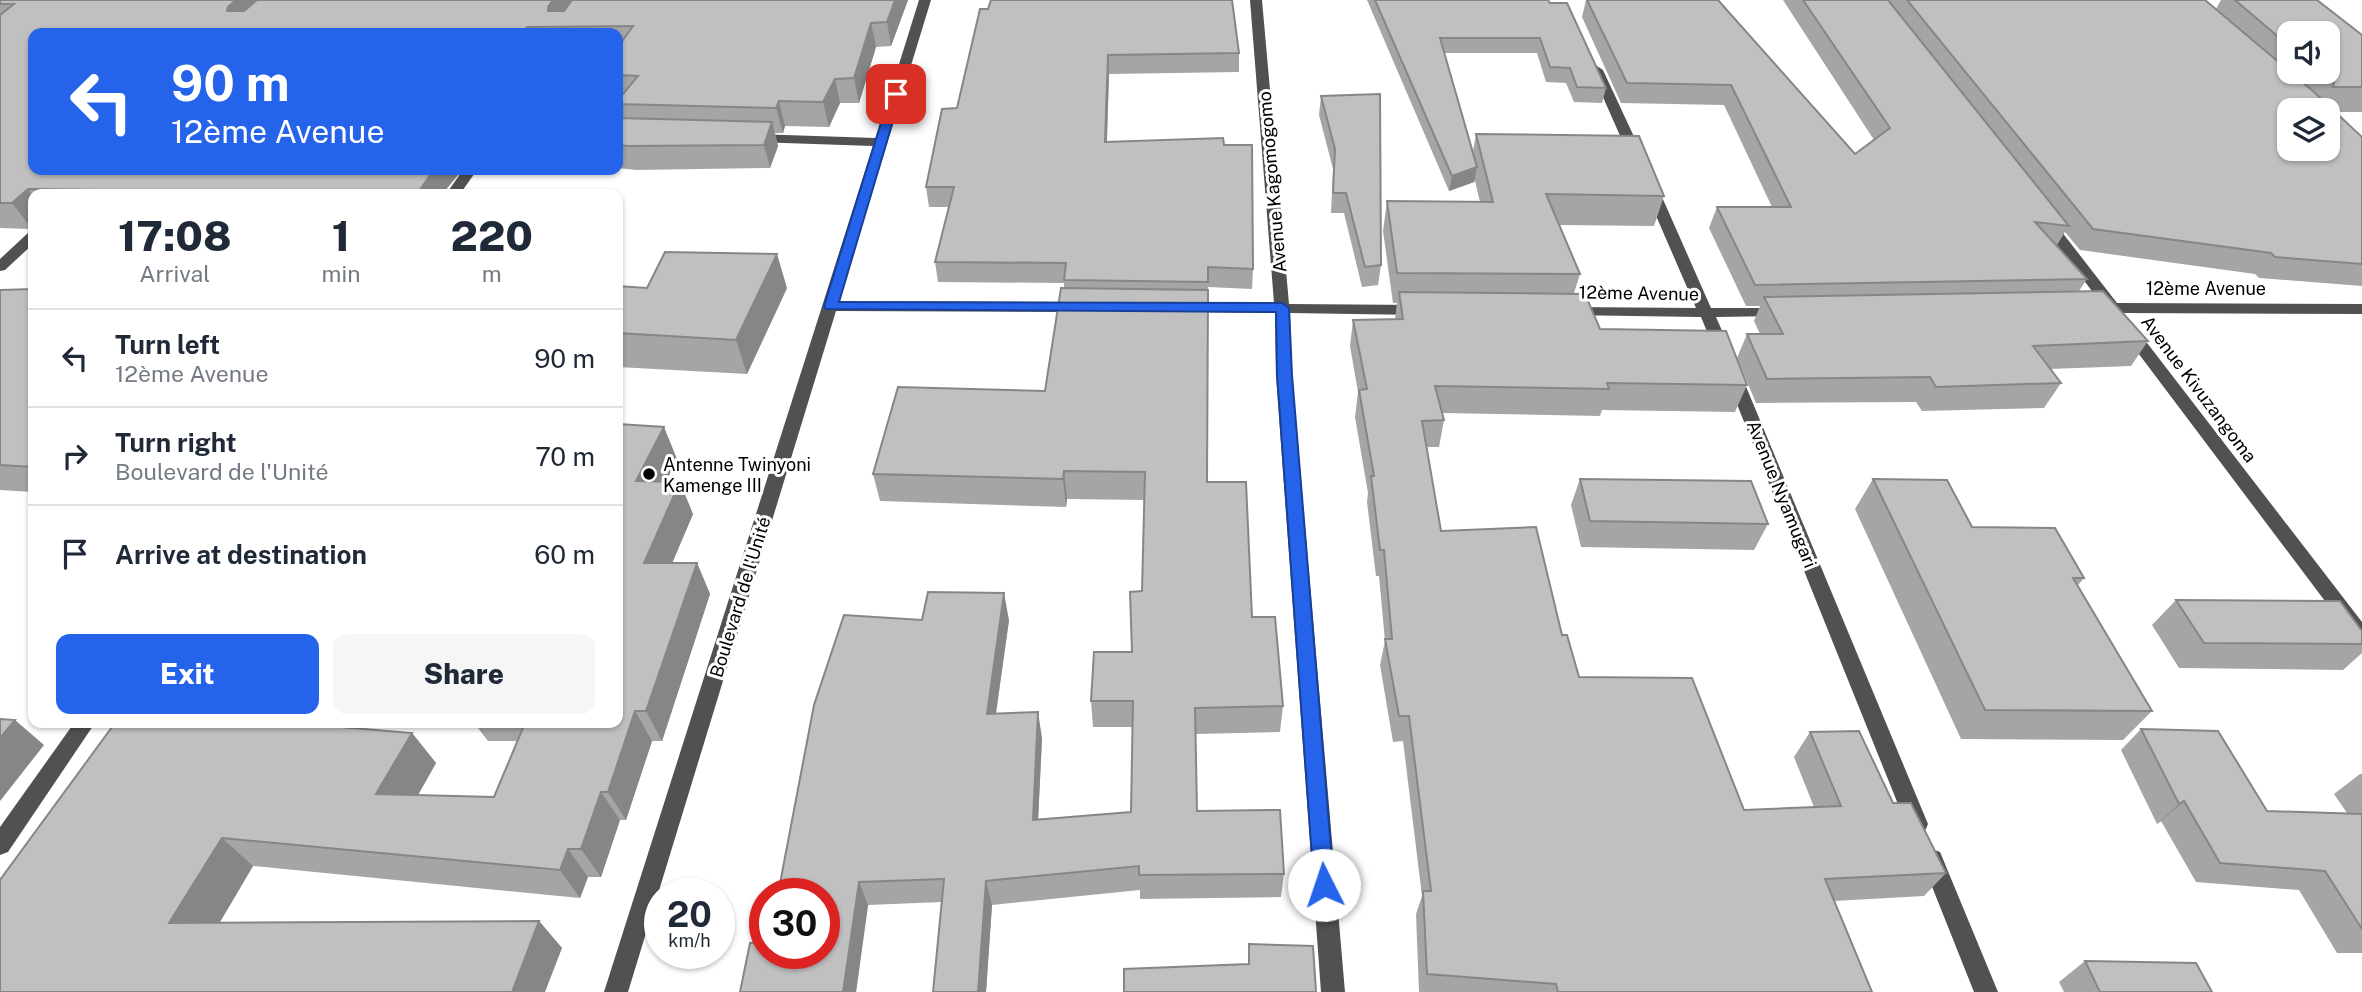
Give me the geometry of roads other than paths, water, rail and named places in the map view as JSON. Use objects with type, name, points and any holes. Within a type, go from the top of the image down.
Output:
[{"type":"street","name":"Boulevard de l'Unité","points":[[616,992],[925,0]]},
{"type":"street","name":"Avenue Kagomogomo","points":[[1256,0],[1282,308],[1284,375],[1332,992]]},
{"type":"street","name":"Avenue Nyamugari","points":[[1588,50],[1708,314],[1986,992]]},
{"type":"street","points":[[743,138],[881,142]]},
{"type":"street","name":"Avenue Kivuzangoma","points":[[2036,208],[2362,636]]},
{"type":"street","points":[[0,267],[28,241]]},
{"type":"street","points":[[831,306],[1091,307]]},
{"type":"street","points":[[1173,307],[1433,310]]},
{"type":"street","name":"12ème Avenue","points":[[2085,308],[2362,309]]},
{"type":"street","name":"12ème Avenue","points":[[1557,312],[1791,312]]},
{"type":"street","points":[[0,845],[82,728]]},
{"type":"place","name":"Antenne Twinyoni Kamenge III","points":[[649,474]]}]
